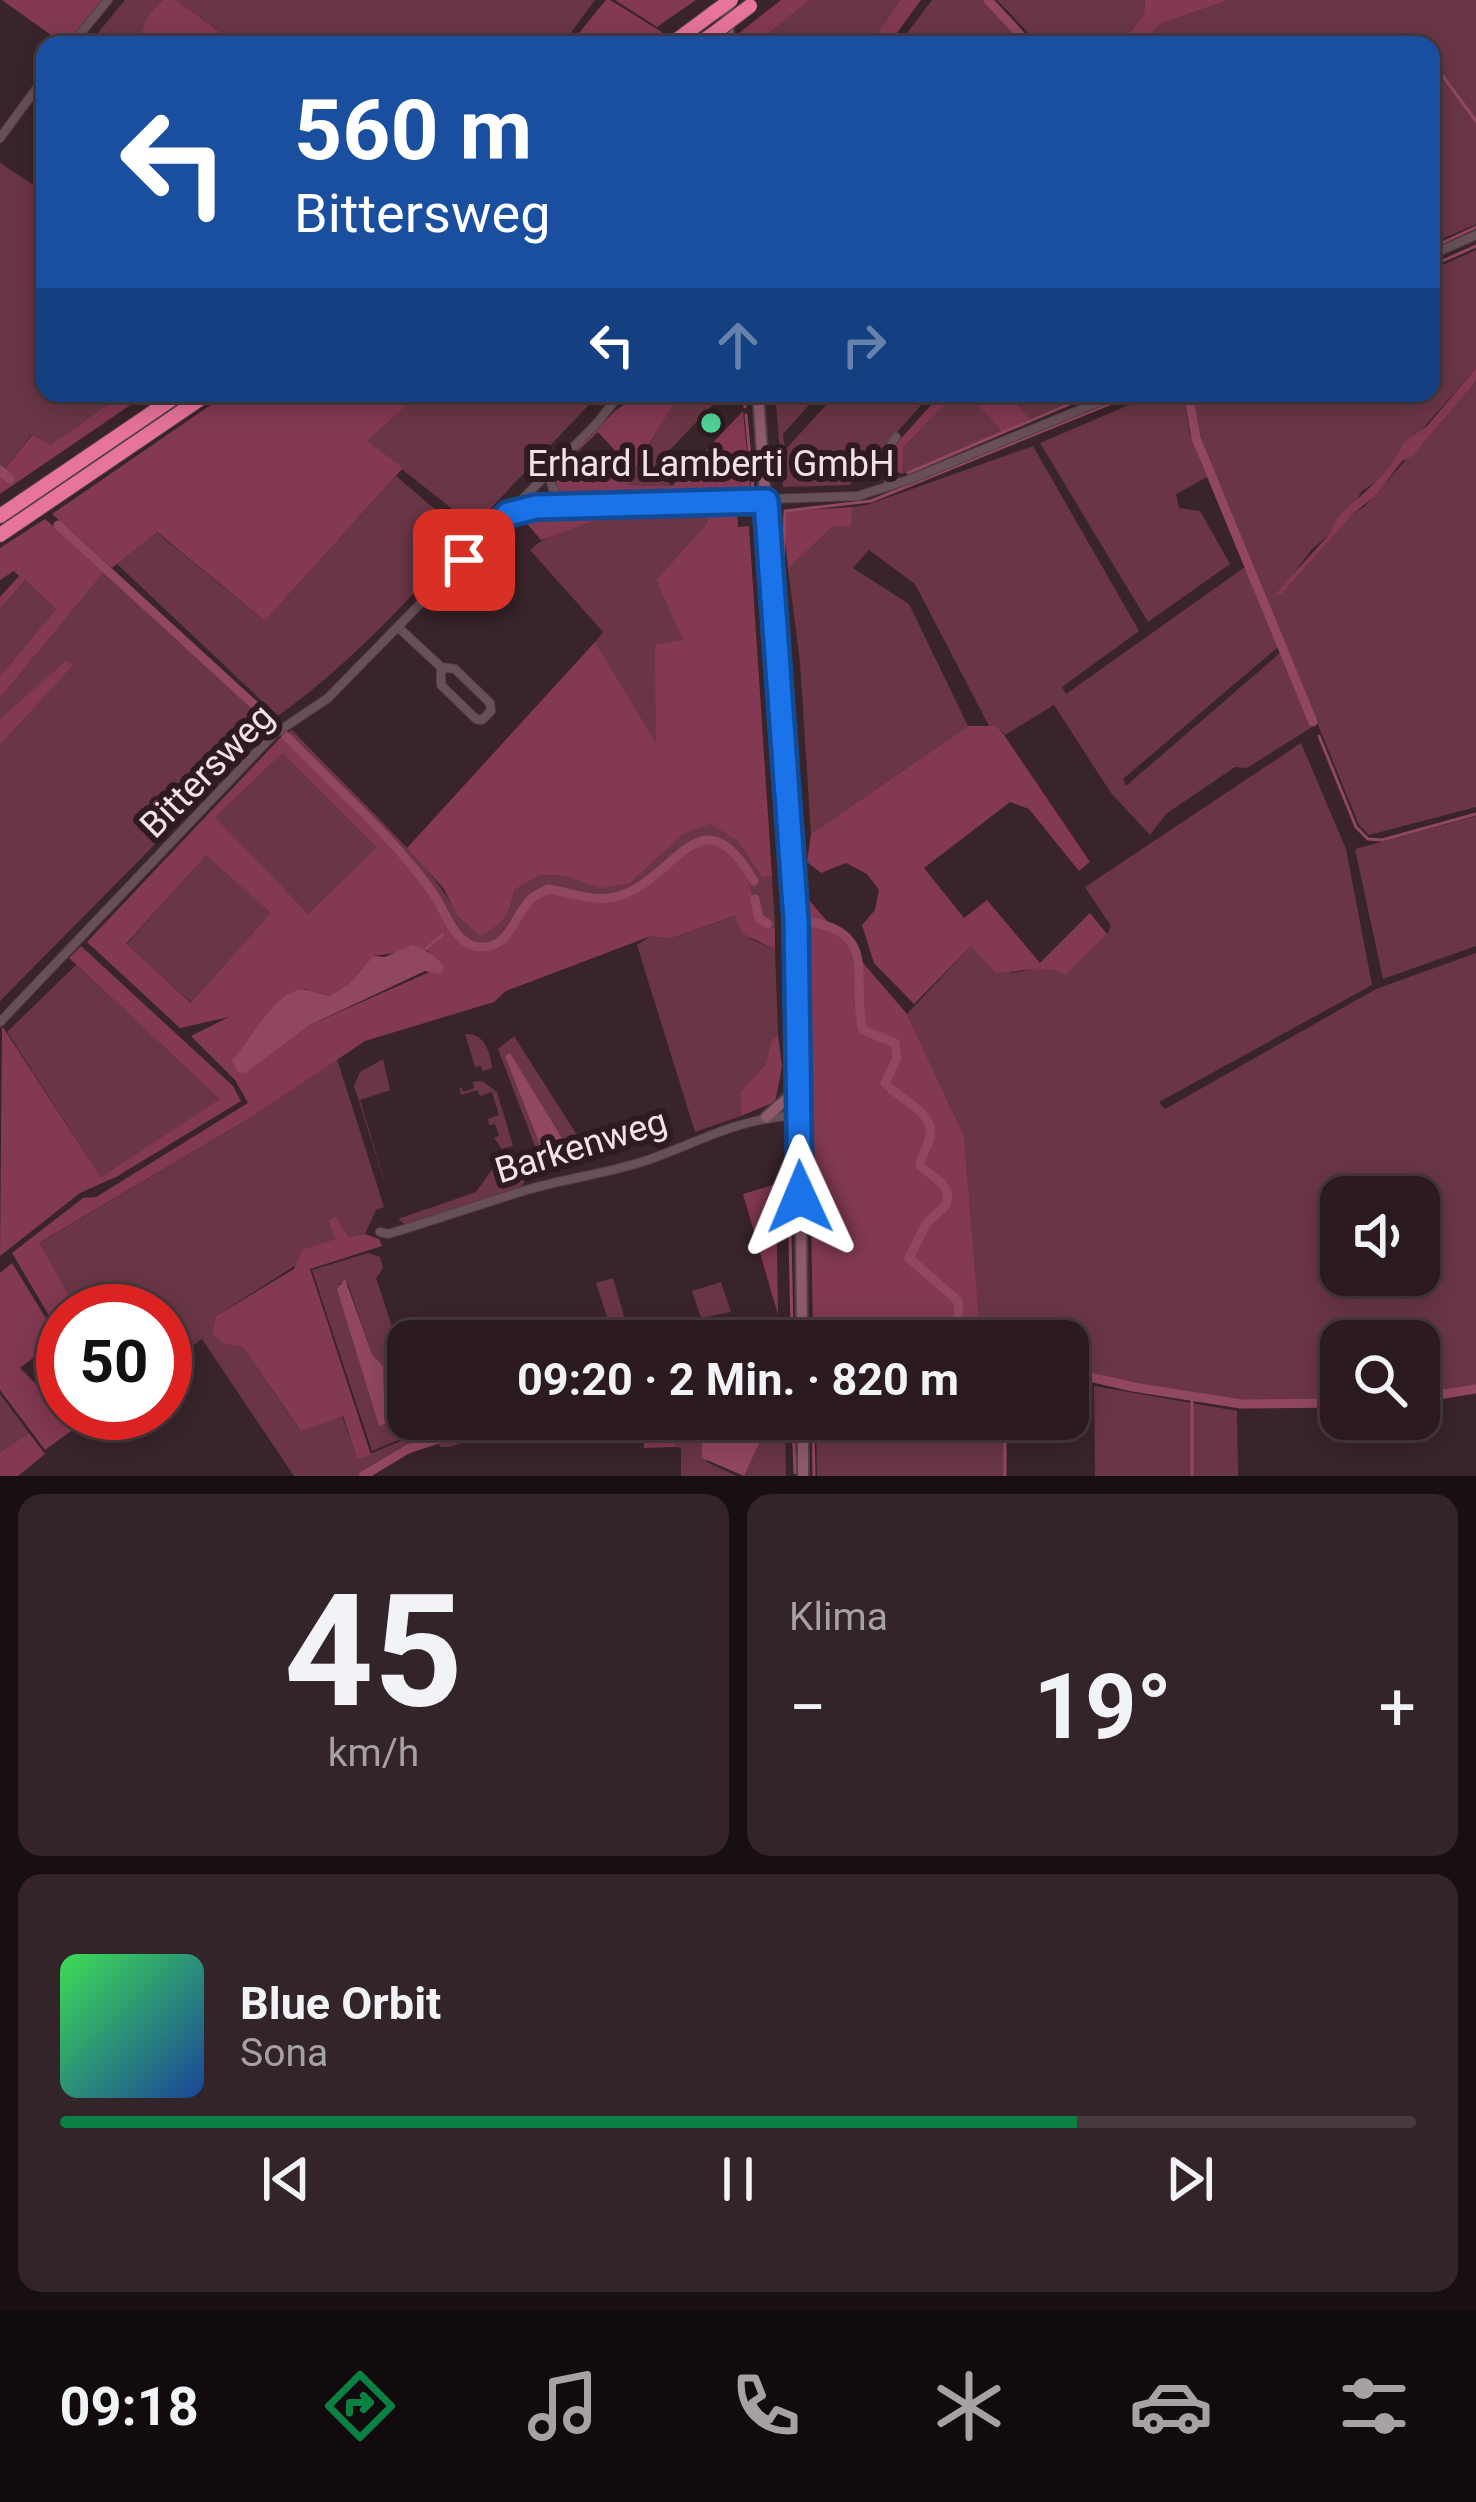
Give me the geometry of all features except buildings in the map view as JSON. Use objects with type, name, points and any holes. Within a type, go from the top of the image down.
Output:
[{"type":"highway","points":[[682,36],[728,0]]},
{"type":"highway","points":[[709,36],[754,3]]},
{"type":"highway","points":[[0,516],[169,402]]},
{"type":"highway","points":[[0,535],[196,402]]},
{"type":"main road","points":[[728,0],[729,36]]},
{"type":"main road","points":[[759,402],[793,870],[802,1320]]},
{"type":"main road","points":[[766,1117],[798,1089]]},
{"type":"main road","points":[[803,1440],[803,1476]]},
{"type":"street","points":[[78,36],[108,0]]},
{"type":"street","points":[[0,138],[36,89]]},
{"type":"street","points":[[1440,251],[1476,235]]},
{"type":"street","name":"Bittersweg","points":[[0,1022],[273,735],[328,698],[613,402]]},
{"type":"street","points":[[508,514],[536,507],[857,496],[1099,402]]},
{"type":"street","points":[[889,486],[890,444],[896,437]]},
{"type":"street","points":[[551,469],[550,484],[556,496],[580,506]]},
{"type":"street","points":[[399,628],[441,667],[455,669],[490,703],[491,711],[482,720],[441,685],[441,667]]},
{"type":"street","name":"Barkenweg","points":[[380,1232],[388,1234],[532,1189],[596,1175],[766,1117],[798,1115]]},
{"type":"shaded area","points":[[2,0],[103,0],[73,36],[52,36]]},
{"type":"shaded area","points":[[125,0],[163,0],[146,20],[143,36],[95,36]]},
{"type":"shaded area","points":[[163,0],[176,0],[219,31],[213,36],[142,36]]},
{"type":"shaded area","points":[[176,0],[595,0],[569,36],[212,36],[218,30]]},
{"type":"shaded area","points":[[606,0],[662,32],[658,36],[576,36]]},
{"type":"shaded area","points":[[615,0],[696,0],[657,27]]},
{"type":"shaded area","points":[[781,0],[810,0],[765,36],[739,33]]},
{"type":"shaded area","points":[[810,0],[900,0],[875,36],[765,36]]},
{"type":"shaded area","points":[[900,0],[921,0],[895,36],[875,36]]},
{"type":"shaded area","points":[[932,0],[983,0],[1017,36],[905,36]]},
{"type":"shaded area","points":[[997,0],[1145,0],[1144,15],[1127,36],[1031,36]]},
{"type":"shaded area","points":[[1145,0],[1229,0],[1160,24],[1150,36],[1127,36],[1144,15]]},
{"type":"shaded area","points":[[1229,0],[1476,0],[1476,224],[1440,240],[1440,36],[1150,36],[1160,24]]},
{"type":"shaded area","points":[[0,163],[32,184],[36,180],[36,402],[111,402],[50,446],[31,435],[0,475]]},
{"type":"shaded area","points":[[1476,250],[1476,368],[1377,481],[1361,492],[1353,507],[1338,515],[1329,535],[1312,549],[1278,594],[1364,507],[1476,381],[1476,807],[1369,835],[1359,825],[1198,431],[1194,402],[1440,402],[1440,266]]},
{"type":"shaded area","points":[[1476,368],[1476,381],[1412,456],[1402,461],[1282,594],[1276,594],[1327,537],[1339,515],[1376,481],[1402,444],[1427,426]]},
{"type":"shaded area","points":[[111,402],[135,402],[0,494],[0,475],[32,435],[51,445]]},
{"type":"shaded area","points":[[215,402],[410,402],[367,441],[403,468],[265,621],[157,532],[112,568],[52,514]]},
{"type":"shaded area","points":[[410,402],[591,402],[474,526],[366,441]]},
{"type":"shaded area","points":[[629,402],[675,402],[628,485],[672,486],[743,411],[748,496],[588,501],[561,494],[553,482],[554,472]],"holes":[[[598,432],[621,457],[593,483],[570,459]]]},
{"type":"shaded area","points":[[673,402],[715,402],[652,469],[672,486],[627,485]]},
{"type":"shaded area","points":[[776,402],[812,402],[783,434],[785,450],[829,402],[924,402],[850,485],[783,487]]},
{"type":"shaded area","points":[[934,402],[948,402],[904,446],[902,474],[891,469],[894,446]]},
{"type":"shaded area","points":[[948,402],[975,402],[1002,432],[902,474],[904,446]]},
{"type":"shaded area","points":[[975,402],[1015,402],[1030,419],[1002,432]]},
{"type":"shaded area","points":[[1015,402],[1069,402],[1030,419]]},
{"type":"shaded area","points":[[1136,402],[1185,402],[1190,434],[1207,477],[1176,494],[1179,508],[1200,511],[1230,564],[1148,622],[1040,443]]},
{"type":"shaded area","points":[[1033,446],[1139,631],[1062,687],[1066,694],[1245,567],[1278,647],[1123,779],[1126,786],[1280,653],[1312,727],[1247,768],[1235,767],[1166,814],[1150,835],[1111,793],[1054,705],[1005,735],[997,726],[989,726],[915,584],[869,550],[853,568],[909,604],[968,726],[811,834],[800,662],[788,569],[833,526],[851,527],[853,507]]},
{"type":"shaded area","points":[[396,476],[466,536],[353,654],[278,716],[117,564],[156,532],[265,621]]},
{"type":"shaded area","points":[[737,506],[738,527],[749,526],[772,876],[762,877],[738,841],[710,824],[683,834],[630,883],[601,888],[565,876],[540,875],[514,890],[504,918],[480,936],[458,916],[444,889],[407,848],[595,642],[656,743],[655,645],[683,640],[656,580],[708,522],[704,509]]},
{"type":"shaded area","points":[[853,507],[851,527],[833,526],[788,569],[783,516],[789,511]]},
{"type":"shaded area","points":[[704,509],[708,522],[656,580],[684,641],[657,746],[595,642],[603,632],[530,550],[590,520]]},
{"type":"shaded area","points":[[540,511],[617,512],[541,540],[523,519]]},
{"type":"shaded area","points":[[45,519],[105,571],[0,698],[0,676],[56,609],[25,580],[0,609],[0,597],[19,576],[14,571],[0,580],[0,548]]},
{"type":"shaded area","points":[[105,571],[272,726],[0,1001],[0,745],[72,665],[0,719],[0,698]]},
{"type":"shaded area","points":[[25,580],[56,609],[0,676],[0,609]]},
{"type":"shaded area","points":[[66,661],[73,665],[0,745],[0,719]]},
{"type":"shaded area","points":[[968,726],[997,726],[1090,862],[1079,871],[1029,809],[1010,802],[924,868],[964,918],[987,900],[1040,963],[1090,913],[1107,934],[1066,974],[1039,969],[995,972],[971,946],[914,1004],[874,963],[862,925],[875,910],[879,890],[867,874],[846,863],[821,873],[807,862],[811,834]]},
{"type":"shaded area","points":[[292,730],[422,864],[480,935],[504,918],[514,890],[540,875],[565,876],[601,887],[630,883],[683,833],[710,824],[738,840],[762,877],[772,876],[775,929],[756,918],[741,864],[723,847],[710,845],[685,852],[635,892],[615,901],[533,900],[514,932],[493,950],[466,946],[410,867],[282,736]]},
{"type":"shaded area","points":[[282,736],[410,867],[466,946],[493,950],[512,934],[532,902],[545,894],[602,900],[625,897],[685,852],[710,844],[733,853],[747,876],[756,918],[775,929],[775,950],[742,933],[735,916],[669,939],[651,936],[506,991],[494,1002],[365,1041],[253,1116],[39,1243],[63,1284],[36,1284],[36,1293],[12,1253],[83,1198],[96,1197],[248,1103],[235,1080],[191,1036],[229,1017],[180,1028],[87,942]],"holes":[[[283,753],[377,847],[308,914],[215,817]],[[206,855],[271,913],[191,1003],[126,944]],[[426,949],[443,966],[310,1025],[245,1072],[233,1060],[305,989],[329,996],[349,984],[373,956]]]},
{"type":"shaded area","points":[[1301,743],[1346,849],[1372,985],[1159,1102],[1165,1109],[1376,989],[1476,953],[1476,1386],[1440,1392],[1440,1320],[1320,1320],[1320,1400],[1242,1402],[1089,1373],[1089,1320],[979,1320],[964,1136],[907,1014],[971,946],[1012,973],[1048,966],[1107,934],[1111,926],[1085,887]]},
{"type":"shaded area","points":[[284,752],[378,847],[307,915],[215,817]]},
{"type":"shaded area","points":[[1476,816],[1476,946],[1383,979],[1355,849]]},
{"type":"shaded area","points":[[206,854],[272,913],[192,1003],[126,945]]},
{"type":"shaded area","points":[[802,892],[907,1014],[964,1136],[979,1320],[813,1320],[807,929]]},
{"type":"shaded area","points":[[736,916],[751,939],[775,950],[778,1035],[771,1041],[766,1064],[741,1091],[741,1116],[695,1132],[637,945],[651,936],[669,939]]},
{"type":"shaded area","points":[[412,945],[444,966],[441,974],[425,971],[310,1025],[245,1073],[238,1072],[232,1060],[280,1000],[300,990],[329,996],[349,984],[373,956],[385,957]]},
{"type":"shaded area","points":[[81,946],[233,1086],[241,1101],[116,1177],[80,1193],[0,1256],[2,1026],[101,1177],[220,1099],[69,958]]},
{"type":"shaded area","points":[[76,965],[221,1099],[101,1177],[7,1032]]},
{"type":"shaded area","points":[[465,1034],[482,1040],[492,1068],[475,1067]]},
{"type":"shaded area","points":[[778,1035],[782,1067],[775,1102],[741,1116],[741,1091],[766,1064],[771,1041]]},
{"type":"shaded area","points":[[514,1036],[591,1157],[542,1165],[498,1049]]},
{"type":"shaded area","points":[[510,1053],[563,1140],[565,1148],[552,1157],[542,1150],[505,1056]]},
{"type":"shaded area","points":[[337,1059],[384,1207],[376,1210],[365,1234],[349,1239],[328,1222],[337,1239],[216,1316],[300,1430],[342,1416],[357,1459],[404,1440],[427,1440],[357,1476],[294,1476],[202,1339],[192,1346],[192,1284],[62,1284],[38,1244],[253,1116]]},
{"type":"shaded area","points":[[383,1059],[390,1090],[360,1100],[390,1199],[354,1086],[360,1072]]},
{"type":"shaded area","points":[[482,1081],[497,1092],[513,1146],[502,1149],[494,1138],[499,1136],[488,1119],[499,1115],[492,1092],[461,1095],[459,1086],[464,1092],[474,1088],[473,1082]]},
{"type":"shaded area","points":[[501,1157],[514,1158],[525,1181],[520,1188],[405,1224],[398,1219],[476,1192]]},
{"type":"shaded area","points":[[776,1184],[778,1315],[743,1194]]},
{"type":"shaded area","points":[[336,1217],[349,1238],[365,1234],[379,1239],[382,1246],[310,1269],[371,1455],[357,1459],[343,1416],[301,1431],[242,1346],[226,1344],[212,1334],[216,1316],[294,1269],[302,1250],[336,1239],[328,1221]]},
{"type":"shaded area","points":[[368,1253],[380,1257],[383,1268],[376,1278],[390,1320],[387,1398],[383,1366],[372,1354],[348,1284],[339,1283],[387,1422],[387,1440],[398,1440],[372,1451],[312,1270]]},
{"type":"shaded area","points":[[12,1263],[36,1302],[36,1356],[20,1368],[36,1384],[36,1438],[0,1390],[0,1273]]},
{"type":"shaded area","points":[[613,1278],[625,1320],[608,1320],[596,1283]]},
{"type":"shaded area","points":[[345,1279],[372,1354],[383,1366],[387,1423],[379,1426],[337,1289]]},
{"type":"shaded area","points":[[721,1282],[731,1312],[701,1318],[692,1291]]},
{"type":"shaded area","points":[[1094,1386],[1237,1411],[1238,1476],[1095,1476]]},
{"type":"shaded area","points":[[0,1394],[29,1433],[0,1452]]},
{"type":"shaded area","points":[[29,1433],[45,1454],[18,1476],[0,1476],[0,1452]]},
{"type":"shaded area","points":[[38,1440],[59,1440],[45,1450]]},
{"type":"shaded area","points":[[443,1440],[472,1440],[449,1447],[437,1442]]},
{"type":"shaded area","points":[[644,1440],[675,1440],[675,1447],[644,1448]]},
{"type":"shaded area","points":[[675,1440],[700,1440],[707,1462],[737,1476],[681,1476],[681,1448],[675,1447]]},
{"type":"shaded area","points":[[702,1440],[761,1440],[744,1476],[702,1458]]},
{"type":"shaded area","points":[[761,1440],[785,1440],[786,1476],[744,1476]]},
{"type":"shaded area","points":[[816,1440],[1005,1440],[1006,1476],[817,1476]]},
{"type":"waterway","points":[[988,0],[1022,36]]},
{"type":"waterway","points":[[1440,72],[1476,121]]},
{"type":"waterway","points":[[1440,244],[1476,227]]},
{"type":"waterway","points":[[1440,262],[1476,246]]},
{"type":"waterway","points":[[745,402],[745,407]]},
{"type":"waterway","points":[[908,473],[1074,402]]},
{"type":"waterway","points":[[805,857],[783,578],[785,511],[871,501],[1114,402]]},
{"type":"waterway","points":[[1190,402],[1196,438],[1313,722]]},
{"type":"waterway","points":[[746,415],[753,489]]},
{"type":"waterway","points":[[0,470],[10,479]]},
{"type":"waterway","points":[[58,525],[274,723]]},
{"type":"waterway","points":[[757,539],[783,879]]},
{"type":"waterway","points":[[286,736],[400,851],[458,934],[472,945],[499,942],[532,898],[548,889],[594,898],[622,895],[704,840],[719,842],[736,855],[754,881]]},
{"type":"waterway","points":[[1319,736],[1356,827],[1368,839],[1382,840],[1476,814]]},
{"type":"waterway","points":[[784,889],[788,1033]]},
{"type":"waterway","points":[[755,899],[759,918],[768,924]]},
{"type":"waterway","points":[[810,922],[832,928],[855,949],[863,1030],[895,1043],[897,1058],[885,1083],[921,1113],[930,1127],[920,1166],[948,1194],[946,1205],[926,1224],[909,1258],[958,1301],[959,1320]]},
{"type":"waterway","points":[[426,949],[443,934]]},
{"type":"waterway","points":[[789,1188],[792,1320]]},
{"type":"waterway","points":[[1089,1377],[1241,1404],[1320,1403]]},
{"type":"waterway","points":[[1440,1395],[1476,1389]]},
{"type":"waterway","points":[[1192,1397],[1192,1476]]},
{"type":"waterway","points":[[363,1476],[408,1449],[435,1440]]},
{"type":"waterway","points":[[794,1440],[795,1473]]},
{"type":"waterway","points":[[813,1440],[814,1476]]},
{"type":"waterway","points":[[1005,1440],[1005,1476]]},
{"type":"place","name":"Erhard Lamberti GmbH","points":[[711,423]]},
{"type":"route","points":[[464,560],[508,514],[536,507],[766,501],[796,920],[800,1197]]}]
